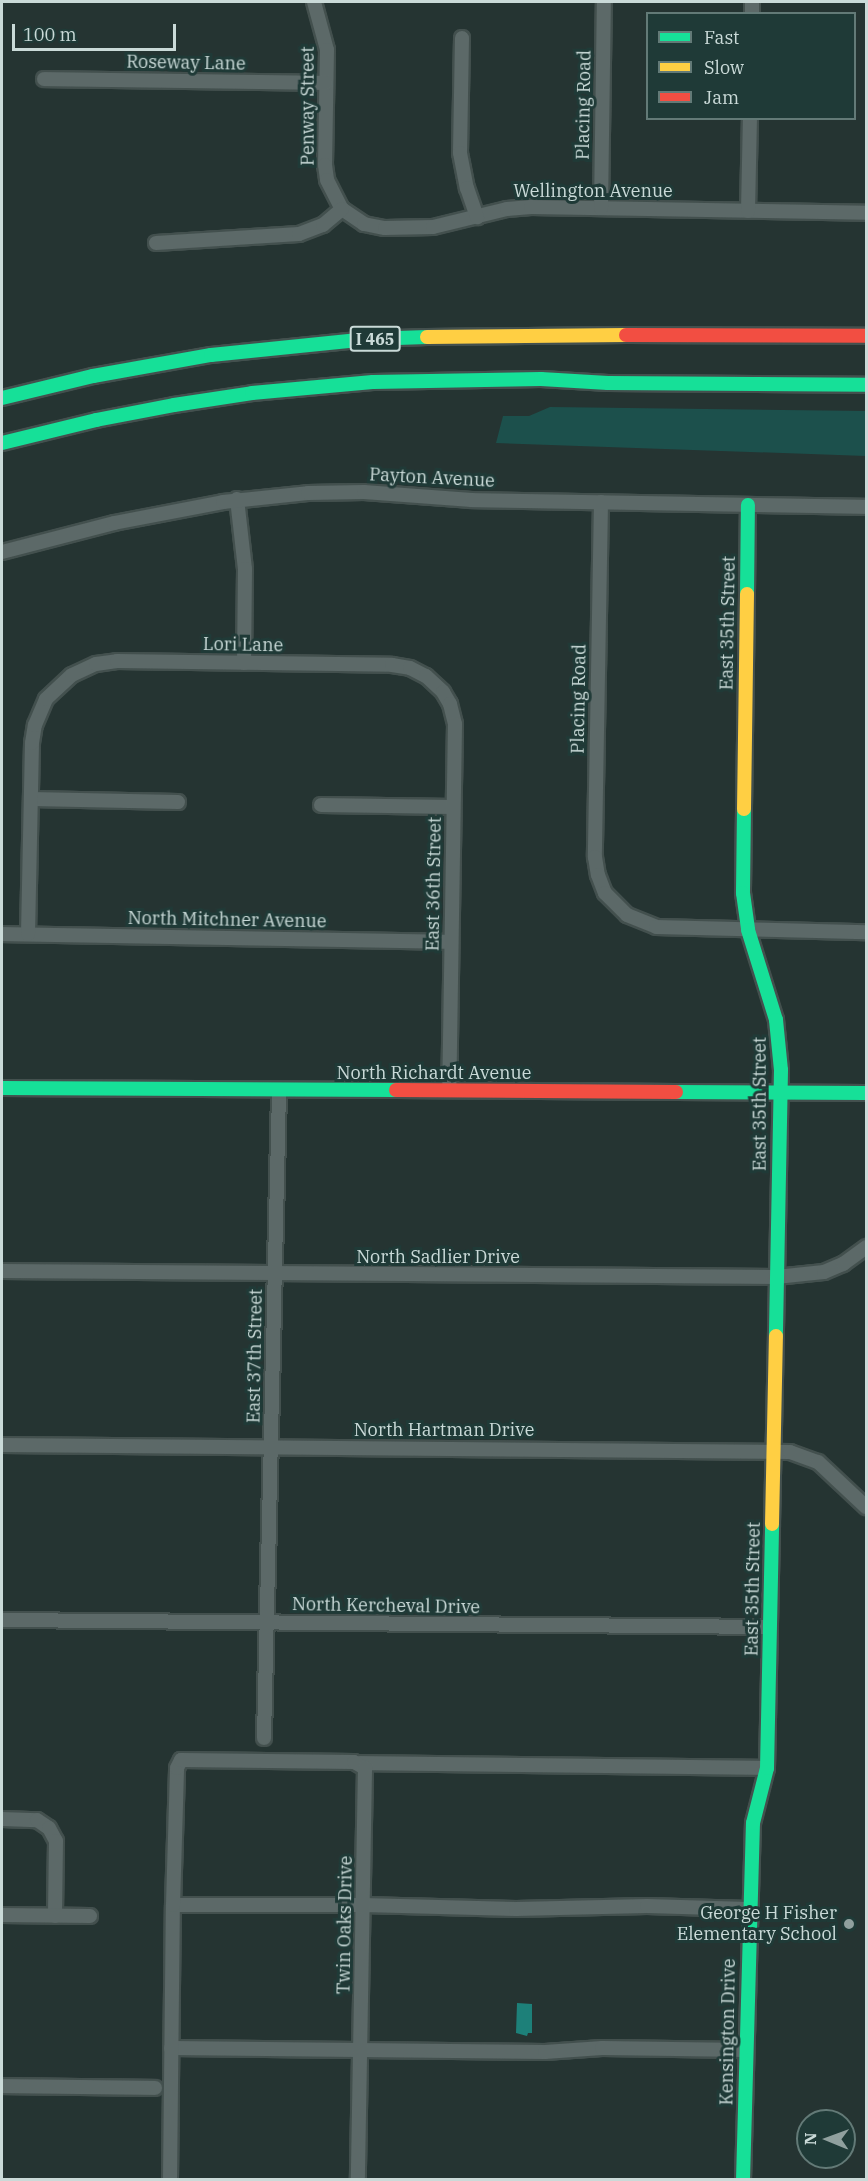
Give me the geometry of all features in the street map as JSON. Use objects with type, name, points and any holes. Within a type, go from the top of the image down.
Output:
[{"type":"main road","name":"I 465","points":[[2,398],[93,376],[191,358],[369,339],[480,335],[867,336]]},
{"type":"main road","points":[[2,443],[96,420],[174,405],[252,393],[373,382],[541,379],[608,383],[867,385]]},
{"type":"main road","name":"East 35th Street","points":[[748,505],[742,872],[748,930],[776,1020],[780,1093],[769,1672]]},
{"type":"main road","name":"North Richardt Avenue","points":[[2,1088],[867,1093]]},
{"type":"main road","name":"Kensington Drive","points":[[743,2180],[753,1823],[767,1768],[769,1672]]},
{"type":"street","name":"Penway Street","points":[[314,2],[326,43],[325,165],[332,193],[342,209]]},
{"type":"street","name":"Placing Road","points":[[601,208],[604,2]]},
{"type":"street","points":[[462,38],[460,153],[467,188],[477,217]]},
{"type":"street","name":"Roseway Lane","points":[[44,79],[326,83]]},
{"type":"street","points":[[748,211],[750,120]]},
{"type":"street","name":"Wellington Avenue","points":[[342,209],[359,222],[385,228],[433,227],[521,207],[867,213]]},
{"type":"street","points":[[156,243],[299,234],[323,225],[342,209]]},
{"type":"street","name":"Payton Avenue","points":[[2,552],[114,523],[237,499],[344,492],[463,500],[867,507]]},
{"type":"street","points":[[237,499],[245,569],[244,663]]},
{"type":"street","name":"Placing Road","points":[[601,502],[595,857],[598,875],[607,895],[627,915],[651,926],[748,930]]},
{"type":"street","name":"Lori Lane","points":[[31,799],[35,725],[42,706],[54,690],[81,670],[106,662],[396,666],[418,672],[435,684]]},
{"type":"street","name":"East 36th Street","points":[[435,684],[450,704],[455,724],[449,1090]]},
{"type":"street","points":[[28,934],[31,799],[178,802]]},
{"type":"street","points":[[321,805],[453,807]]},
{"type":"street","points":[[748,930],[867,932]]},
{"type":"street","name":"North Mitchner Avenue","points":[[2,934],[451,942]]},
{"type":"street","name":"East 37th Street","points":[[267,1623],[279,1090]]},
{"type":"street","name":"North Sadlier Drive","points":[[2,1271],[776,1278],[809,1275],[834,1268],[867,1247]]},
{"type":"street","name":"North Hartman Drive","points":[[2,1446],[774,1451],[799,1453],[811,1457],[867,1506]]},
{"type":"street","name":"North Kercheval Drive","points":[[2,1620],[770,1627]]},
{"type":"street","points":[[264,1738],[267,1623]]},
{"type":"street","points":[[170,2180],[173,1905],[177,1767],[181,1760],[767,1768]]},
{"type":"street","name":"Twin Oaks Drive","points":[[358,2180],[366,1772],[360,1763]]},
{"type":"street","points":[[2,1819],[37,1820],[50,1828],[56,1840],[55,1916]]},
{"type":"street","points":[[173,1905],[363,1905],[516,1909],[600,1906],[749,1909]]},
{"type":"street","points":[[2,1915],[90,1916]]},
{"type":"street","points":[[171,2048],[545,2052],[602,2048],[746,2050]]},
{"type":"street","points":[[2,2086],[155,2088]]},
{"type":"shaded area","points":[[550,407],[866,411],[866,456],[496,443],[503,416],[529,416]]},
{"type":"shaded area","points":[[517,2003],[532,2004],[532,2033],[528,2033],[527,2036],[516,2033]]},
{"type":"traffic: fast","points":[[2,398],[93,376],[211,355],[368,339],[427,337]]},
{"type":"traffic: fast","points":[[2,443],[96,420],[174,405],[252,393],[373,382],[541,379],[608,383],[866,385]]},
{"type":"traffic: fast","points":[[747,594],[748,505]]},
{"type":"traffic: fast","points":[[744,809],[743,893],[748,930],[776,1020],[781,1070],[776,1336]]},
{"type":"traffic: fast","points":[[2,1088],[396,1090]]},
{"type":"traffic: fast","points":[[676,1092],[866,1093]]},
{"type":"traffic: fast","points":[[743,2180],[753,1823],[767,1768],[772,1524]]},
{"type":"traffic: slow","points":[[427,337],[626,335]]},
{"type":"traffic: slow","points":[[744,809],[747,594]]},
{"type":"traffic: slow","points":[[772,1524],[776,1336]]},
{"type":"traffic: jam","points":[[626,335],[866,336]]},
{"type":"traffic: jam","points":[[396,1090],[676,1092]]},
{"type":"place","name":"George H Fisher Elementary School","points":[[849,1924]]}]
